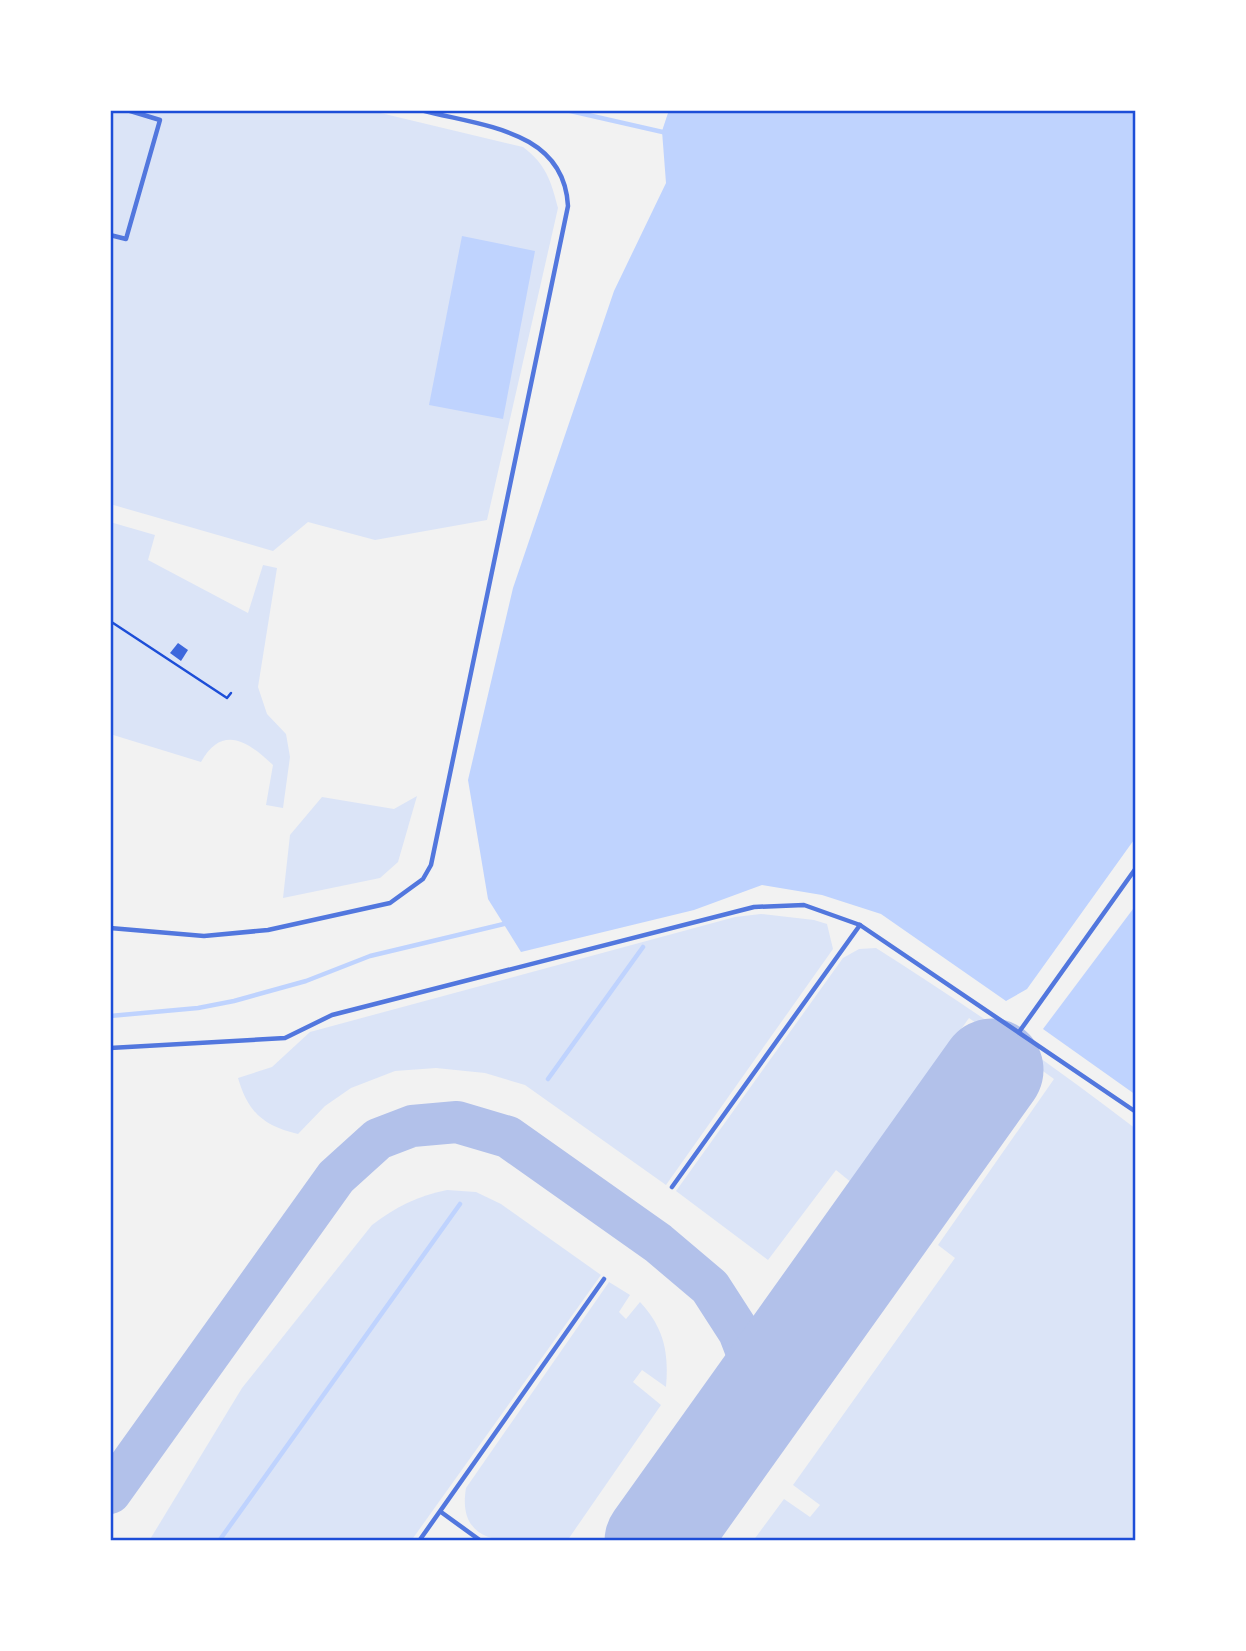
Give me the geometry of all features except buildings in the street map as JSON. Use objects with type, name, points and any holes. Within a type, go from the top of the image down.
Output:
[{"type":"lane","points":[[110,235],[126,239],[160,120],[127,110]]},
{"type":"lane","points":[[110,928],[204,936],[268,930],[390,903],[423,879],[431,866],[568,206],[567,187],[561,171],[549,154],[529,140],[421,110]]},
{"type":"lane","points":[[1019,1032],[1136,867]]},
{"type":"lane","points":[[110,1048],[285,1038],[332,1015],[754,907],[804,905],[860,925],[1136,1112]]},
{"type":"lane","points":[[672,1187],[860,925]]},
{"type":"lane","points":[[419,1541],[604,1279]]},
{"type":"lane","points":[[441,1512],[481,1541]]},
{"type":"path","points":[[110,621],[227,698],[231,693]]},
{"type":"shaded area","points":[[110,110],[368,110],[523,147],[531,153],[550,181],[558,208],[487,520],[375,540],[308,522],[273,551],[110,504]]},
{"type":"shaded area","points":[[110,522],[155,535],[148,560],[248,613],[263,565],[277,568],[258,687],[267,714],[286,734],[290,757],[283,808],[266,805],[273,765],[245,743],[226,740],[218,743],[201,762],[110,734]]},
{"type":"shaded area","points":[[417,796],[398,862],[380,878],[283,898],[290,835],[322,797],[394,809]]},
{"type":"shaded area","points":[[761,914],[827,924],[833,949],[666,1185],[525,1085],[485,1073],[436,1068],[395,1071],[351,1088],[325,1106],[298,1134],[275,1127],[259,1116],[247,1100],[238,1078],[272,1067],[310,1032],[735,917]]},
{"type":"shaded area","points":[[876,948],[1073,1081],[1136,1129],[1136,1541],[753,1541],[784,1499],[810,1517],[820,1505],[793,1485],[955,1258],[938,1245],[1054,1079],[969,1018],[852,1183],[836,1170],[768,1260],[676,1191],[843,958],[859,949]]},
{"type":"shaded area","points":[[447,1190],[476,1192],[501,1204],[601,1275],[411,1541],[149,1541],[242,1388],[372,1225],[407,1203]]},
{"type":"shaded area","points":[[609,1282],[630,1295],[619,1312],[626,1319],[640,1302],[660,1331],[667,1363],[666,1387],[642,1370],[633,1382],[661,1405],[567,1541],[513,1542],[482,1534],[471,1524],[465,1509],[466,1488]]},
{"type":"water","points":[[669,110],[1136,110],[1136,837],[1027,989],[1006,1001],[881,914],[822,895],[762,885],[694,910],[521,952],[488,899],[468,780],[513,588],[614,291],[666,183],[662,131]]},
{"type":"water","points":[[462,236],[535,251],[503,419],[429,405]]},
{"type":"water","points":[[1136,905],[1136,1095],[1043,1029]]},
{"type":"waterway","points":[[566,110],[667,133]]},
{"type":"waterway","points":[[110,1016],[198,1008],[234,1001],[306,981],[370,956],[508,923]]},
{"type":"waterway","points":[[548,1079],[643,947]]},
{"type":"waterway","points":[[219,1541],[460,1204]]},
{"type":"taxiway","points":[[110,1493],[336,1177],[378,1139],[412,1126],[457,1122],[508,1137],[658,1243],[710,1287],[739,1332],[762,1392]]},
{"type":"runway","points":[[656,1541],[992,1070]]}]
